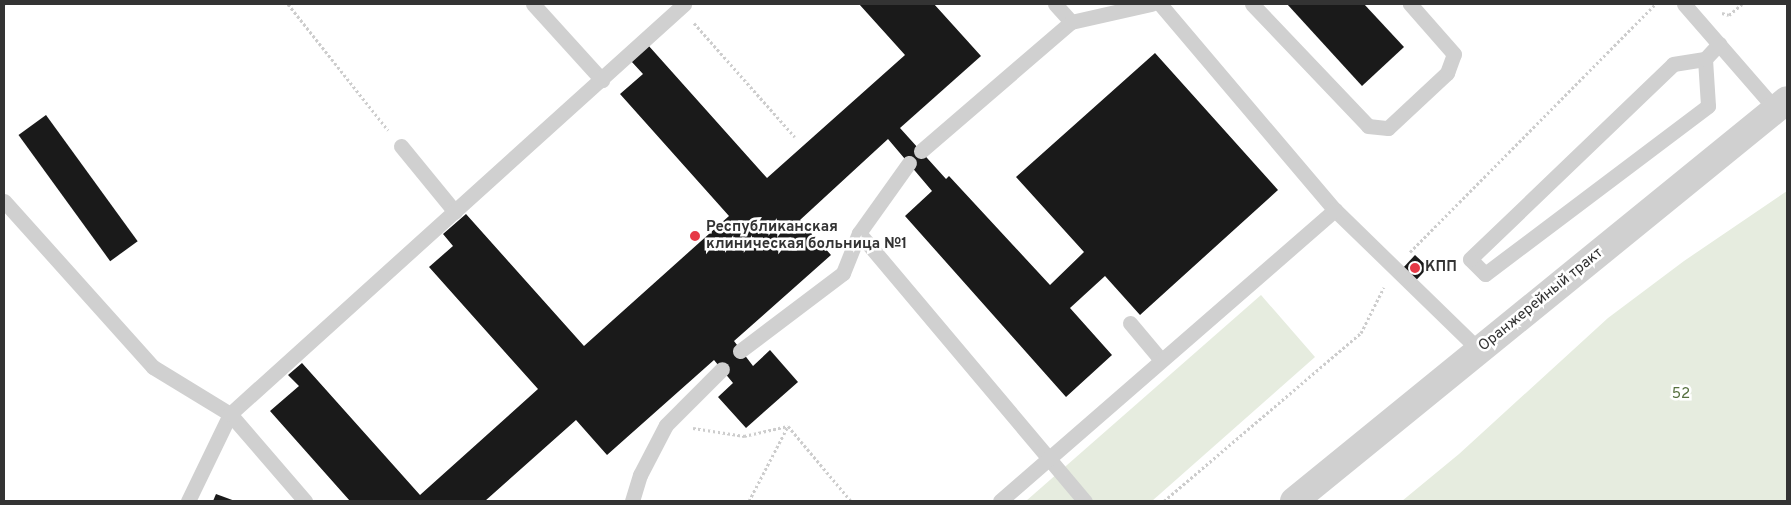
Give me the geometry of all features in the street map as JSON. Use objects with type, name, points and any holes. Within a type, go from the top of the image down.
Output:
[{"type":"street","name":"Оранжерейный тракт","points":[[1294,501],[1781,105]]},
{"type":"lane","points":[[533,4],[602,80]]},
{"type":"lane","points":[[1055,4],[1071,22]]},
{"type":"lane","points":[[921,151],[1071,22],[1151,4]]},
{"type":"lane","points":[[1160,4],[1335,210],[1479,350]]},
{"type":"lane","points":[[1252,4],[1368,126],[1388,128],[1447,73],[1454,54],[1410,4]]},
{"type":"lane","points":[[1684,4],[1719,44],[1781,105]]},
{"type":"lane","points":[[188,501],[230,414],[682,6]]},
{"type":"lane","points":[[1705,59],[1708,106],[1485,274],[1470,259],[1673,64],[1705,59],[1719,44]]},
{"type":"lane","points":[[401,146],[456,212]]},
{"type":"lane","points":[[740,351],[843,273],[859,233],[909,163]]},
{"type":"lane","points":[[4,201],[153,368],[230,414],[305,501]]},
{"type":"lane","points":[[1000,501],[1335,210]]},
{"type":"lane","points":[[859,233],[1086,501]]},
{"type":"lane","points":[[1130,323],[1161,360]]},
{"type":"lane","points":[[632,501],[640,475],[666,425],[722,369]]},
{"type":"path","points":[[288,4],[401,146]]},
{"type":"path","points":[[682,6],[795,136]]},
{"type":"path","points":[[666,425],[744,436],[788,426]]},
{"type":"path","points":[[750,501],[788,426]]},
{"type":"path","points":[[788,426],[851,501]]},
{"type":"green space","name":"52","points":[[1787,191],[1787,501],[1402,501],[1459,454],[1608,318],[1684,261]]},
{"type":"green space","points":[[1261,295],[1315,357],[1152,501],[1026,501]]},
{"type":"building","points":[[859,4],[934,4],[981,56],[900,128],[946,179],[949,176],[1050,285],[1084,252],[1016,177],[1155,53],[1278,190],[1140,315],[1105,276],[1070,308],[1112,355],[1066,397],[905,216],[932,191],[888,139],[800,220],[831,255],[734,341],[753,366],[770,350],[798,382],[746,428],[718,397],[733,383],[714,360],[607,455],[576,420],[485,501],[350,501],[270,411],[299,386],[288,375],[302,363],[420,495],[538,389],[429,267],[453,246],[443,234],[466,214],[584,346],[729,216],[620,94],[643,74],[631,61],[648,45],[767,178],[905,55]]},
{"type":"building","points":[[1287,4],[1364,4],[1404,47],[1362,86]]},
{"type":"building","points":[[46,115],[138,241],[110,261],[18,135]]},
{"type":"building","name":"КПП","points":[[1415,255],[1428,267],[1416,280],[1403,268]]},
{"type":"building","points":[[216,494],[235,501],[213,501]]},
{"type":"place","name":"Республиканская клиническая больница №1","points":[[695,236]]},
{"type":"place","name":"КПП","points":[[1415,268]]}]
